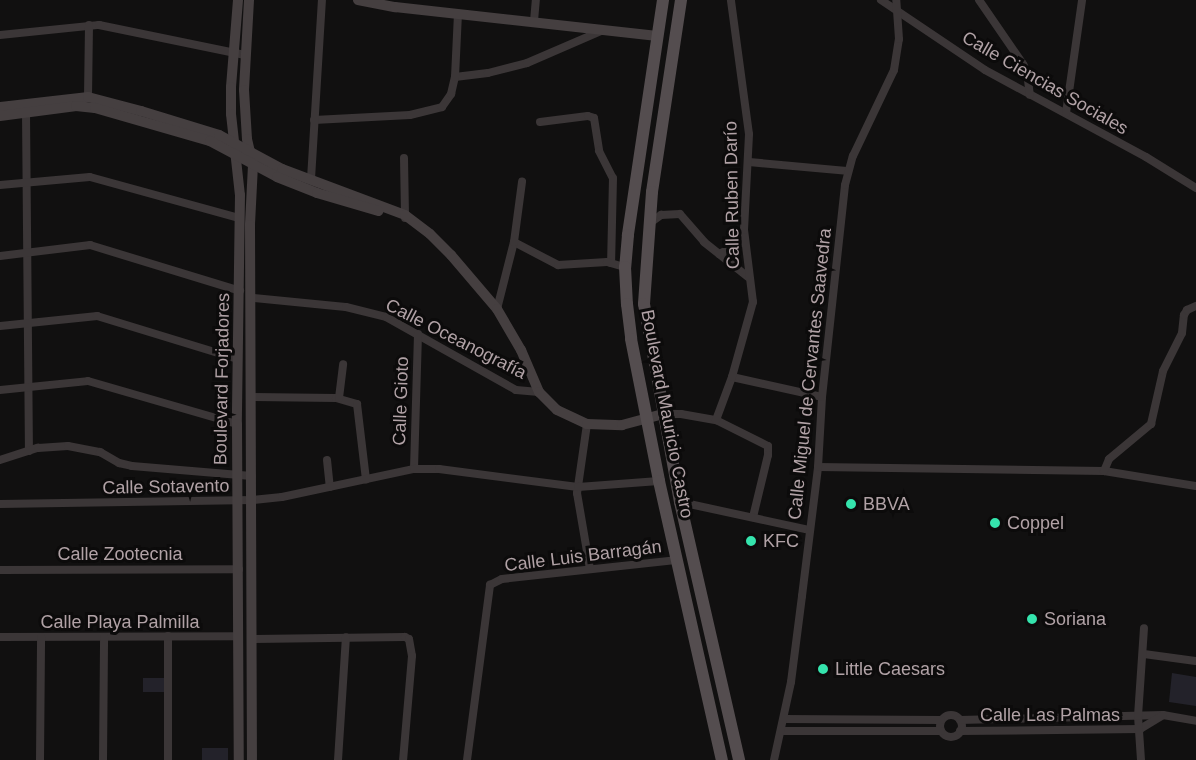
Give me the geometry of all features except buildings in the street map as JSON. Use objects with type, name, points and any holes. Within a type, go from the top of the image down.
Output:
[{"type":"main road","name":"Boulevard Mauricio Castro","points":[[663,0],[625,267],[631,339],[646,418],[722,760]]},
{"type":"main road","name":"Boulevard Mauricio Castro","points":[[681,0],[648,224],[644,304],[680,502],[739,760]]},
{"type":"street","name":"Boulevard Forjadores","points":[[238,0],[232,51],[231,105],[239,177],[240,291],[237,424],[239,760]]},
{"type":"street","name":"Boulevard Forjadores","points":[[249,0],[244,110],[253,165],[250,225],[253,500],[252,760]]},
{"type":"street","points":[[311,179],[322,0]]},
{"type":"street","points":[[358,0],[458,14],[657,36]]},
{"type":"street","points":[[534,21],[536,0]]},
{"type":"street","name":"Calle Ruben Darío","points":[[716,420],[732,377],[752,310],[753,293],[748,277],[744,241],[749,134],[731,0]]},
{"type":"street","name":"Calle Ciencias Sociales","points":[[881,0],[985,70],[1066,113],[1196,188]]},
{"type":"street","name":"Calle Miguel de Cervantes Saavedra","points":[[773,760],[784,719],[810,531],[847,171],[894,70],[899,45],[896,0]]},
{"type":"street","points":[[979,0],[1023,64],[1027,72],[1030,95]]},
{"type":"street","points":[[1066,113],[1082,0]]},
{"type":"street","points":[[314,120],[410,115],[435,110],[448,102],[455,77],[458,14]]},
{"type":"street","points":[[88,97],[89,25]]},
{"type":"street","points":[[0,35],[89,25],[245,55]]},
{"type":"street","points":[[455,77],[488,73],[527,63],[602,30]]},
{"type":"street","points":[[0,107],[88,97],[205,130],[235,148],[253,165],[318,193],[404,217]]},
{"type":"street","points":[[0,116],[76,106],[91,107],[250,151],[282,169],[418,224],[451,255],[497,309],[521,350],[539,392],[557,410],[588,424],[622,424],[663,414],[681,414],[716,420],[768,446],[768,455],[753,517]]},
{"type":"street","points":[[26,113],[29,451]]},
{"type":"street","points":[[540,122],[588,116],[594,118],[599,151],[613,178],[611,263]]},
{"type":"street","points":[[404,158],[404,217]]},
{"type":"street","points":[[749,162],[847,171]]},
{"type":"street","points":[[0,185],[90,177],[239,218]]},
{"type":"street","points":[[497,309],[514,242],[522,182]]},
{"type":"street","points":[[648,224],[661,215],[680,214],[698,236],[748,277]]},
{"type":"street","points":[[720,254],[744,241]]},
{"type":"street","points":[[514,242],[558,265],[611,263],[625,267]]},
{"type":"street","points":[[0,256],[90,245],[240,291]]},
{"type":"street","name":"Calle Oceanografía","points":[[252,298],[304,302],[367,311],[386,317],[516,390],[539,392]]},
{"type":"street","points":[[1104,471],[1109,459],[1151,424],[1163,371],[1182,333],[1184,315],[1187,310],[1196,306]]},
{"type":"street","points":[[0,326],[98,316],[238,358]]},
{"type":"street","name":"Calle Gioto","points":[[414,469],[418,334]]},
{"type":"street","points":[[339,398],[343,364]]},
{"type":"street","points":[[732,377],[822,397]]},
{"type":"street","points":[[0,390],[88,381],[237,424]]},
{"type":"street","points":[[251,397],[351,400],[359,410],[366,479]]},
{"type":"street","points":[[588,424],[577,498],[590,569]]},
{"type":"street","points":[[0,460],[55,446],[80,447],[100,452],[126,465],[252,476]]},
{"type":"street","points":[[327,460],[330,487]]},
{"type":"street","points":[[818,467],[1104,471],[1196,486]]},
{"type":"street","name":"Calle Sotavento","points":[[0,504],[253,500],[414,469],[439,469],[578,488],[659,481]]},
{"type":"street","points":[[680,502],[810,531]]},
{"type":"street","name":"Calle Luis Barragán","points":[[467,760],[490,585],[502,579],[678,560]]},
{"type":"street","name":"Calle Zootecnia","points":[[0,570],[239,569]]},
{"type":"street","points":[[1141,760],[1138,716],[1144,628]]},
{"type":"street","points":[[168,636],[168,760]]},
{"type":"street","name":"Calle Playa Palmilla","points":[[0,637],[239,636]]},
{"type":"street","points":[[40,760],[41,637]]},
{"type":"street","points":[[103,760],[104,637]]},
{"type":"street","points":[[338,760],[346,637]]},
{"type":"street","points":[[253,639],[405,637],[411,642],[412,656],[403,760]]},
{"type":"street","points":[[1144,654],[1196,661]]},
{"type":"street","points":[[782,731],[941,731],[951,736],[960,731],[960,720],[949,715],[941,720],[784,719]]},
{"type":"street","points":[[1140,729],[1164,716]]},
{"type":"street","name":"Calle Las Palmas","points":[[960,720],[1164,716],[1196,721]]},
{"type":"street","points":[[941,720],[941,731]]},
{"type":"street","name":"Calle Las Palmas","points":[[960,731],[1140,729]]},
{"type":"shaded area","points":[[1172,673],[1196,677],[1196,706],[1169,702]]},
{"type":"shaded area","points":[[143,678],[165,678],[165,692],[143,692]]},
{"type":"shaded area","points":[[202,748],[228,748],[228,760],[202,760]]},
{"type":"place","name":"BBVA","points":[[851,504]]},
{"type":"place","name":"Coppel","points":[[995,523]]},
{"type":"place","name":"KFC","points":[[751,541]]},
{"type":"place","name":"Soriana","points":[[1032,619]]},
{"type":"place","name":"Little Caesars","points":[[823,669]]}]
